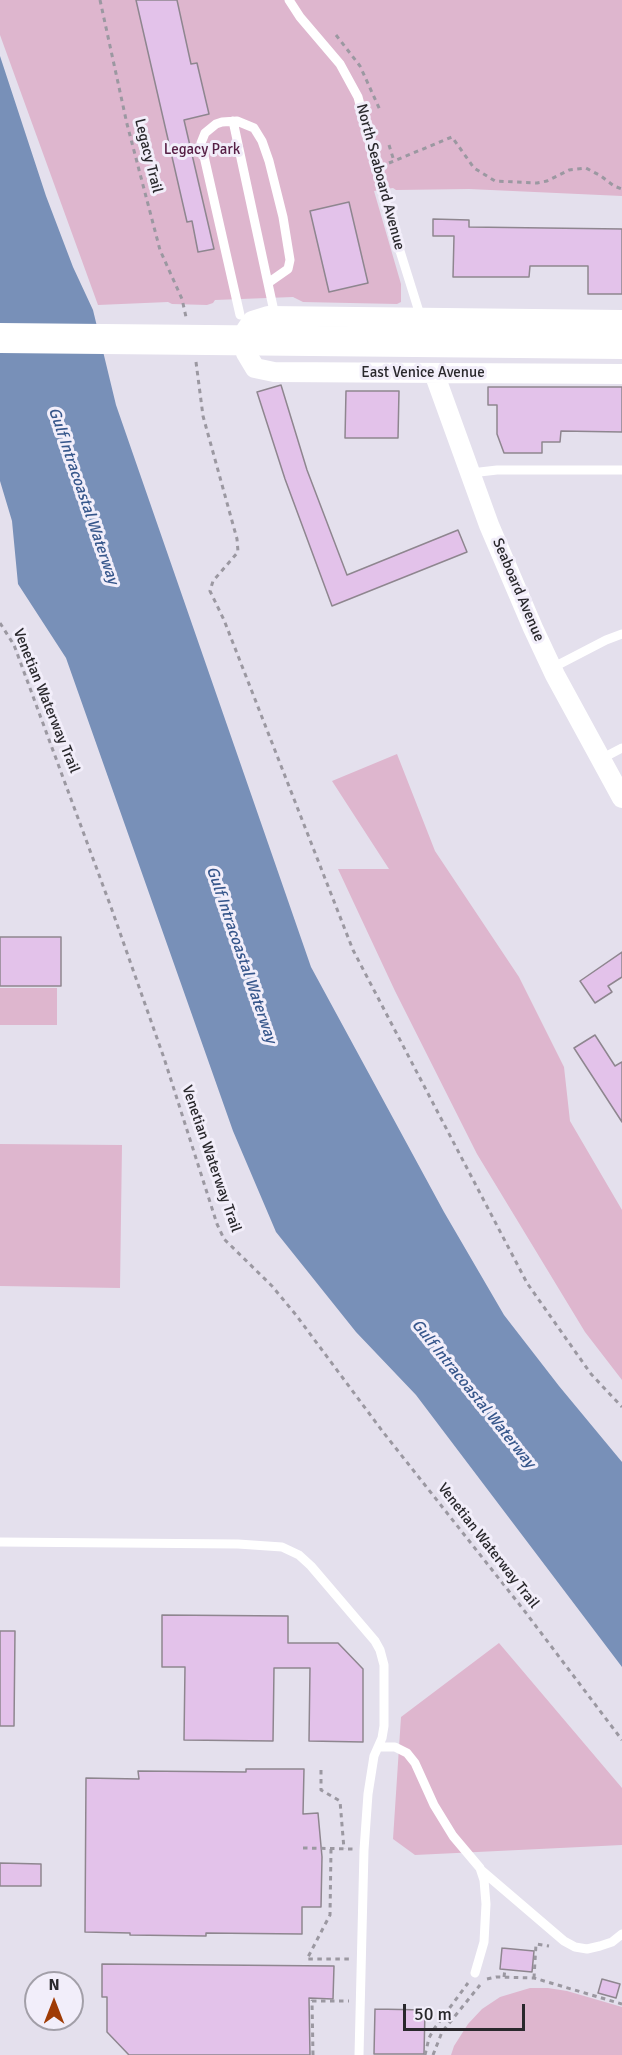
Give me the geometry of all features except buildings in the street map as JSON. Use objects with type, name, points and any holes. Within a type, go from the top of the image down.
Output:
[{"type":"main road","name":"East Venice Avenue","points":[[0,338],[622,344]]},
{"type":"street","name":"East Venice Avenue","points":[[622,320],[275,316],[252,321],[246,330],[246,353],[255,368],[264,371],[433,368],[622,374]]},
{"type":"street","name":"Seaboard Avenue","points":[[433,368],[489,525],[533,628],[622,798]]},
{"type":"lane","name":"North Seaboard Avenue","points":[[289,0],[300,17],[340,64],[358,98],[390,219],[429,351]]},
{"type":"lane","points":[[240,315],[201,143],[205,134],[212,127],[233,121],[249,124],[262,141],[283,217],[290,265],[288,269],[268,283]]},
{"type":"lane","points":[[233,121],[275,316]]},
{"type":"lane","points":[[471,473],[497,470],[622,470]]},
{"type":"lane","points":[[552,668],[622,634]]},
{"type":"lane","points":[[601,759],[622,748]]},
{"type":"lane","points":[[0,1542],[238,1544],[282,1547],[299,1555],[311,1566],[380,1650],[384,1665],[384,1733],[372,1765],[368,1794],[364,1850],[359,2055]]},
{"type":"lane","points":[[378,1747],[395,1747],[407,1753],[415,1763],[434,1805],[453,1836],[480,1868],[570,1945],[587,1949],[612,1942],[622,1934]]},
{"type":"lane","points":[[475,1973],[484,1941],[486,1904],[484,1880],[480,1868]]},
{"type":"path","name":"Legacy Trail","points":[[100,0],[130,134],[158,242],[182,299],[187,322]]},
{"type":"path","points":[[336,35],[360,66],[380,110]]},
{"type":"path","points":[[385,164],[452,137],[474,168],[495,181],[537,183],[569,170],[582,168],[591,170],[622,189]]},
{"type":"path","points":[[389,144],[393,161]]},
{"type":"path","points":[[196,354],[203,416],[238,552],[213,581],[210,591],[224,620],[353,950],[527,1283],[591,1374],[622,1407]]},
{"type":"path","name":"Venetian Waterway Trail","points":[[0,623],[14,645],[112,910],[164,1058],[220,1232],[229,1245],[272,1286],[296,1315],[383,1432],[523,1609],[622,1740]]},
{"type":"path","points":[[321,1770],[321,1790],[340,1802],[344,1849]]},
{"type":"path","points":[[303,1848],[364,1850]]},
{"type":"path","points":[[331,1849],[330,1915],[307,1959],[349,1959]]},
{"type":"path","points":[[534,1978],[536,1944],[559,1947]]},
{"type":"path","points":[[504,1977],[505,1969]]},
{"type":"path","points":[[526,1971],[526,1978]]},
{"type":"path","points":[[425,2055],[429,2038],[475,1973]]},
{"type":"path","points":[[433,2055],[446,2027],[485,1979],[534,1978],[622,2004]]},
{"type":"path","points":[[313,2055],[312,2001],[348,2001]]},
{"type":"path","points":[[439,2022],[446,2027]]},
{"type":"green space","name":"Legacy Park","points":[[0,0],[622,0],[622,196],[469,189],[396,190],[393,188],[374,191],[401,284],[401,302],[397,304],[303,302],[293,297],[215,300],[207,305],[168,302],[98,305],[0,35]]},
{"type":"green space","points":[[397,754],[435,851],[519,977],[564,1067],[570,1121],[622,1210],[622,1380],[585,1332],[477,1154],[395,991],[338,869],[389,869],[332,781]]},
{"type":"green space","points":[[0,988],[57,988],[57,1025],[0,1025]]},
{"type":"green space","points":[[0,1144],[122,1145],[120,1288],[0,1286]]},
{"type":"green space","points":[[499,1643],[622,1788],[622,1845],[415,1855],[393,1839],[401,1717]]},
{"type":"green space","points":[[530,1988],[567,1991],[622,2007],[622,2055],[451,2055],[468,2024],[482,2009],[500,1997]]},
{"type":"water","name":"Gulf Intracoastal Waterway","points":[[0,56],[46,196],[73,267],[93,310],[116,405],[311,967],[444,1212],[504,1315],[622,1462],[622,1667],[416,1395],[356,1332],[276,1232],[233,1131],[66,658],[18,584],[12,521],[0,481]]}]
